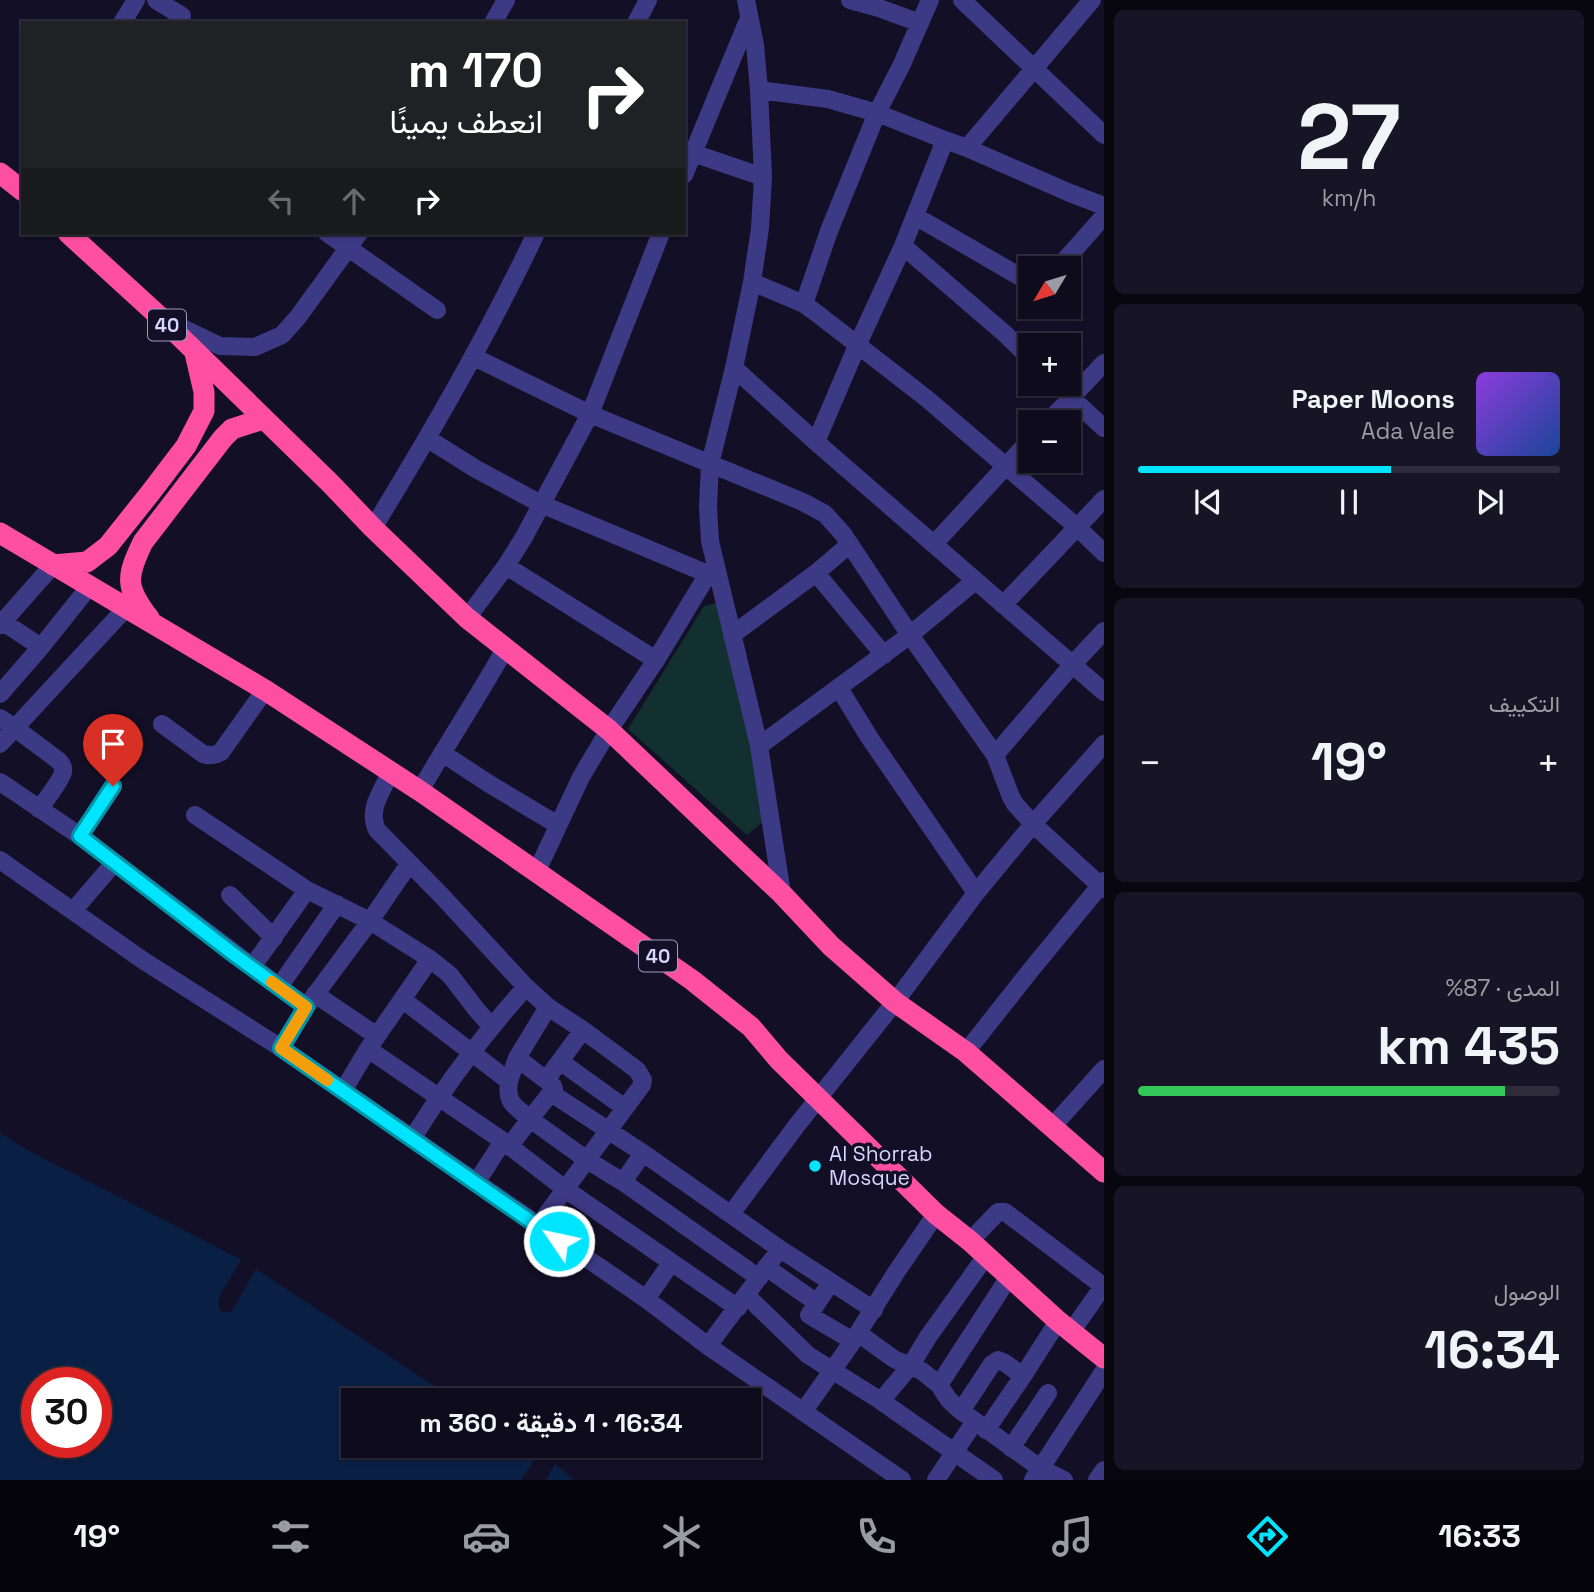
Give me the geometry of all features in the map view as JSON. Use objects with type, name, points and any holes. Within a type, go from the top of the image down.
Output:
[{"type":"highway","points":[[0,173],[21,189]]},
{"type":"highway","name":"40","points":[[70,235],[160,318],[467,618],[609,730],[782,894],[831,946],[895,1002],[966,1052],[1104,1172]]},
{"type":"highway","points":[[53,565],[87,562],[107,546],[186,446],[204,411],[204,392],[195,353]]},
{"type":"highway","points":[[155,626],[135,600],[130,579],[144,542],[223,438],[232,429],[263,419]]},
{"type":"highway","points":[[0,533],[155,626]]},
{"type":"highway","name":"40","points":[[155,626],[265,690],[420,791],[692,980],[751,1027],[818,1100],[936,1214],[1104,1358]]},
{"type":"street","points":[[123,21],[136,0]]},
{"type":"street","points":[[156,0],[182,16]]},
{"type":"street","points":[[493,21],[506,0]]},
{"type":"street","points":[[637,21],[648,0]]},
{"type":"street","points":[[746,0],[755,45],[759,90],[763,177],[760,228],[734,368],[710,464],[708,507],[713,575],[732,635],[759,746],[782,894]]},
{"type":"street","points":[[850,0],[920,23]]},
{"type":"street","points":[[804,303],[829,231],[877,113],[930,0]]},
{"type":"street","points":[[962,0],[1104,135]]},
{"type":"street","points":[[967,148],[1092,0]]},
{"type":"street","points":[[749,18],[689,152],[763,177]]},
{"type":"street","points":[[759,90],[828,99],[877,113],[1104,206]]},
{"type":"street","points":[[816,442],[903,246],[945,140]]},
{"type":"street","points":[[915,216],[1018,275]]},
{"type":"street","points":[[1069,256],[1104,216]]},
{"type":"street","points":[[330,235],[438,310]]},
{"type":"street","points":[[160,318],[220,346],[255,347],[282,335],[358,235]]},
{"type":"street","points":[[373,528],[474,358],[535,235]]},
{"type":"street","points":[[467,618],[506,566],[590,414],[661,235]]},
{"type":"street","points":[[903,246],[1018,346]]},
{"type":"street","points":[[752,282],[804,303],[926,398],[1104,553]]},
{"type":"street","points":[[474,358],[590,414],[821,510],[849,544],[995,755],[1011,797],[1033,824],[1103,885],[966,1052]]},
{"type":"street","points":[[1060,410],[1104,363]]},
{"type":"street","points":[[734,368],[1104,692]]},
{"type":"street","points":[[1071,398],[1104,428]]},
{"type":"street","points":[[428,439],[541,504],[713,575]]},
{"type":"street","points":[[934,544],[1018,452]]},
{"type":"street","points":[[1003,605],[1104,499]]},
{"type":"street","points":[[732,635],[816,573],[849,544]]},
{"type":"street","points":[[41,647],[1,622],[53,565]]},
{"type":"street","points":[[506,566],[656,660]]},
{"type":"street","points":[[816,573],[884,655]]},
{"type":"street","points":[[536,873],[581,778],[609,730],[713,575]]},
{"type":"street","points":[[759,746],[884,655],[975,581]]},
{"type":"street","points":[[2,687],[41,647],[89,587]]},
{"type":"street","points":[[0,744],[8,723],[126,608]]},
{"type":"street","points":[[995,755],[1104,631]]},
{"type":"street","points":[[420,791],[506,648]]},
{"type":"street","points":[[839,688],[869,737],[976,893]]},
{"type":"street","points":[[162,724],[203,754],[217,755],[265,690]]},
{"type":"street","points":[[8,723],[59,761],[63,767],[60,778],[39,809]]},
{"type":"street","points":[[731,1214],[976,893],[1104,744]]},
{"type":"street","points":[[442,753],[558,825]]},
{"type":"street","points":[[391,772],[372,813],[372,822],[377,831],[456,910],[526,987],[548,1007],[637,1070],[643,1080],[642,1085],[538,1226]]},
{"type":"street","points":[[0,782],[80,836],[279,987],[311,1001],[373,1043],[437,1098],[506,1144],[565,1189],[671,1263],[742,1301],[808,1355],[881,1401],[994,1480]]},
{"type":"street","points":[[80,836],[113,786]]},
{"type":"street","points":[[195,815],[307,890],[370,922],[430,959],[450,975],[491,1026]]},
{"type":"street","points":[[0,860],[144,961],[281,1048],[646,1299],[708,1346],[902,1480]]},
{"type":"street","points":[[73,911],[114,863]]},
{"type":"street","points":[[281,1048],[311,1001],[409,864]]},
{"type":"street","points":[[252,967],[307,890]]},
{"type":"street","points":[[230,895],[274,938]]},
{"type":"street","points":[[279,987],[337,904]]},
{"type":"street","points":[[343,1091],[430,959]]},
{"type":"street","points":[[412,1139],[437,1098],[471,1052],[526,987]]},
{"type":"street","points":[[403,1000],[509,1081]]},
{"type":"street","points":[[548,1007],[517,1058],[507,1093],[509,1099],[530,1119],[587,1160],[763,1273],[855,1337],[922,1371],[939,1385],[948,1400],[1011,1448],[1037,1474],[1064,1480]]},
{"type":"street","points":[[476,1183],[506,1144],[530,1119],[561,1062],[583,1030]]},
{"type":"street","points":[[517,1058],[549,1087],[607,1131],[874,1310]]},
{"type":"street","points":[[561,1062],[625,1108]]},
{"type":"street","points":[[1052,1127],[1104,1069]]},
{"type":"street","points":[[623,1182],[643,1153]]},
{"type":"street","points":[[970,1241],[998,1212],[1005,1212],[1104,1286],[1065,1326],[1023,1377],[974,1421]]},
{"type":"street","points":[[803,1412],[936,1214]]},
{"type":"street","points":[[708,1346],[780,1249]]},
{"type":"street","points":[[881,1401],[911,1365],[986,1256]]},
{"type":"street","points":[[646,1299],[671,1263]]},
{"type":"street","points":[[939,1385],[1009,1277]]},
{"type":"street","points":[[791,1340],[831,1282]]},
{"type":"street","points":[[936,1480],[974,1421],[992,1364],[995,1361],[1005,1363],[1023,1377]]},
{"type":"street","points":[[1037,1474],[1104,1371]]},
{"type":"street","points":[[1011,1448],[1048,1393]]},
{"type":"street","points":[[1097,1480],[1104,1470]]},
{"type":"green space","points":[[720,602],[770,816],[747,835],[628,729],[704,606]]},
{"type":"water","points":[[0,1133],[31,1152],[242,1260],[438,1388],[341,1388],[341,1458],[545,1458],[574,1480],[0,1480]]},
{"type":"pier","points":[[243,1257],[258,1266],[231,1312],[222,1312],[218,1305],[220,1295]]},
{"type":"pier","points":[[536,1458],[552,1458],[557,1461],[546,1480],[521,1480]]},
{"type":"slow traffic","points":[[272,982],[306,1007],[281,1048],[327,1080]]},
{"type":"place","name":"Al Shorrab Mosque","points":[[815,1166]]},
{"type":"route","points":[[113,786],[80,836],[306,1007],[281,1048],[559,1241]]}]
